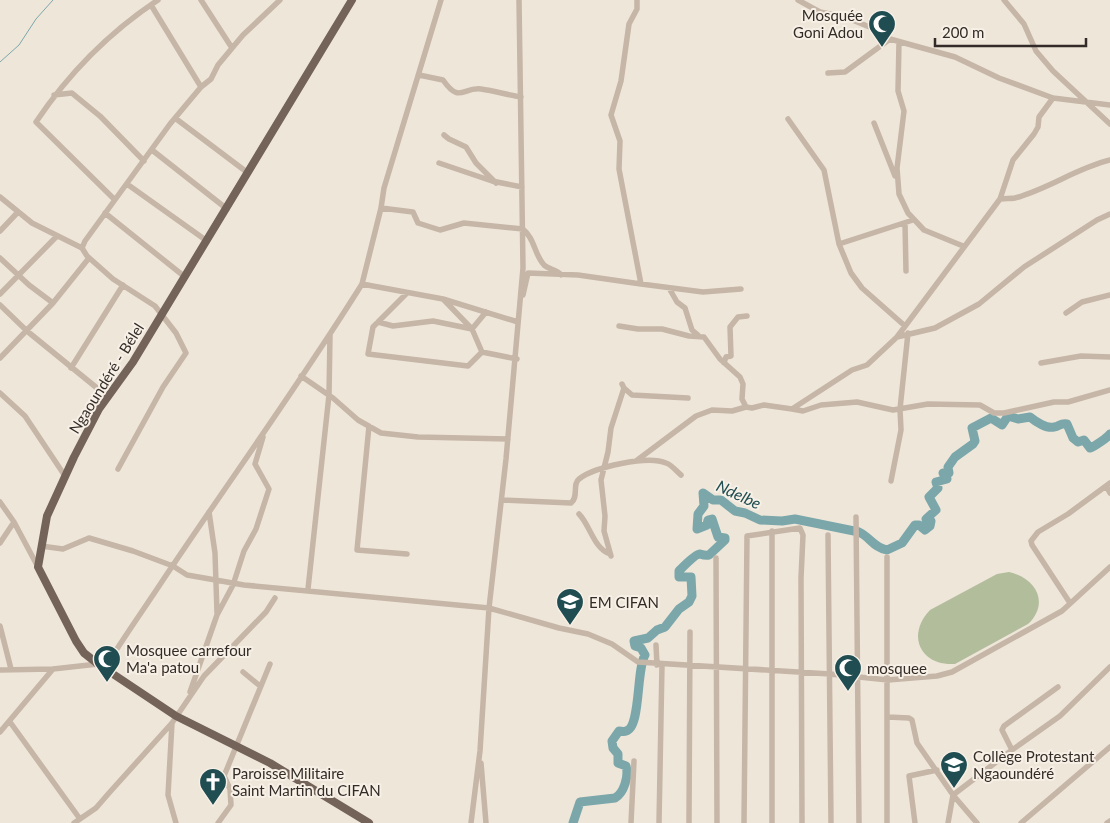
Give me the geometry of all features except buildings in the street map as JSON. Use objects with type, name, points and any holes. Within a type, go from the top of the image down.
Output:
[{"type":"main road","name":"Ngaoundéré - Bélel","points":[[38,567],[47,516],[99,409],[133,362],[208,241],[352,0]]},
{"type":"main road","points":[[38,567],[84,653],[174,719],[286,772],[367,822]]},
{"type":"street","points":[[114,199],[36,122],[54,95],[89,55],[125,22],[158,0]]},
{"type":"street","points":[[201,0],[232,48]]},
{"type":"street","points":[[82,248],[114,199],[144,162],[175,118],[201,87],[211,79],[218,65],[232,48],[280,0]]},
{"type":"street","points":[[0,670],[101,666],[265,432],[330,334],[362,284],[381,208],[384,188],[441,0]]},
{"type":"street","points":[[471,823],[480,751],[489,608],[517,359],[523,230],[518,0]]},
{"type":"street","points":[[637,0],[637,9],[629,24],[620,81],[612,115],[620,141],[619,169],[642,284]]},
{"type":"street","points":[[798,0],[820,12],[845,18],[872,28],[890,39],[954,57],[998,78],[1053,98],[1110,105]]},
{"type":"street","points":[[1004,0],[1024,24],[1036,51],[1053,71],[1110,124]]},
{"type":"street","points":[[151,4],[201,87]]},
{"type":"street","points":[[828,73],[845,72],[890,39]]},
{"type":"street","points":[[898,42],[898,91],[904,111],[897,168],[899,194],[914,220],[924,230],[963,246]]},
{"type":"street","points":[[419,75],[442,80],[449,89],[461,94],[479,89],[521,97]]},
{"type":"street","points":[[54,95],[72,93],[100,116],[144,162]]},
{"type":"street","points":[[792,408],[852,370],[867,365],[897,337],[963,246],[1000,199],[1013,160],[1034,134],[1038,127],[1039,117],[1053,98]]},
{"type":"street","points":[[175,118],[248,173]]},
{"type":"street","points":[[788,119],[824,170],[839,244],[851,273],[862,288],[905,326]]},
{"type":"street","points":[[874,123],[898,183]]},
{"type":"street","points":[[444,134],[449,139],[466,147],[476,163],[496,182]]},
{"type":"street","points":[[152,150],[227,209]]},
{"type":"street","points":[[1000,199],[1012,198],[1033,191],[1096,163],[1110,160]]},
{"type":"street","points":[[439,163],[496,182],[522,187]]},
{"type":"street","points":[[127,184],[208,241]]},
{"type":"street","points":[[0,197],[18,212],[57,236],[82,248],[89,258],[155,306],[176,333],[186,354],[163,387],[118,469]]},
{"type":"street","points":[[381,208],[413,212],[418,223],[440,230],[464,223],[523,230],[531,238],[545,267],[562,274]]},
{"type":"street","points":[[0,232],[18,212]]},
{"type":"street","points":[[104,213],[185,278]]},
{"type":"street","points":[[897,337],[935,328],[979,304],[1024,267],[1097,220],[1110,214]]},
{"type":"street","points":[[839,244],[914,220]]},
{"type":"street","points":[[905,223],[906,271]]},
{"type":"street","points":[[0,294],[57,236]]},
{"type":"street","points":[[0,258],[18,276],[53,303]]},
{"type":"street","points":[[0,358],[53,303],[89,258]]},
{"type":"street","points":[[520,300],[526,287],[528,273],[562,274],[703,292],[742,289]]},
{"type":"street","points":[[71,368],[123,284]]},
{"type":"street","points":[[362,284],[443,299],[518,322]]},
{"type":"street","points":[[668,288],[677,302],[685,308],[692,330],[704,337],[724,363],[740,377],[743,384],[742,398],[746,406]]},
{"type":"street","points":[[407,293],[372,327],[368,354],[468,366],[482,352]]},
{"type":"street","points":[[1066,313],[1082,302],[1110,294]]},
{"type":"street","points":[[443,299],[472,329],[482,352]]},
{"type":"street","points":[[0,305],[26,330],[108,397]]},
{"type":"street","points":[[472,329],[486,312]]},
{"type":"street","points":[[724,363],[726,357],[732,356],[730,327],[738,317],[747,316]]},
{"type":"street","points":[[378,322],[393,326],[433,321],[472,329]]},
{"type":"street","points":[[619,326],[638,329],[662,329],[689,336],[698,335]]},
{"type":"street","points":[[891,480],[901,430],[900,408],[908,333]]},
{"type":"street","points":[[308,589],[329,395],[330,334]]},
{"type":"street","points":[[482,352],[517,359]]},
{"type":"street","points":[[1042,363],[1081,356],[1110,357]]},
{"type":"street","points":[[301,376],[329,395],[358,420],[381,433],[418,437],[508,439]]},
{"type":"street","points":[[579,514],[587,523],[601,548],[611,555],[604,531],[602,470],[623,386],[632,396],[688,398]]},
{"type":"street","points":[[635,462],[696,416],[712,410],[732,411],[746,406],[752,408],[764,405],[803,411],[822,405],[857,402],[884,409],[928,404],[978,405],[994,413],[1004,413],[1054,402],[1068,402],[1110,390]]},
{"type":"street","points":[[0,393],[25,416],[65,476]]},
{"type":"street","points":[[369,426],[357,550],[407,554]]},
{"type":"street","points":[[190,694],[217,615],[234,583],[244,551],[256,529],[269,489],[255,464],[265,432]]},
{"type":"street","points":[[502,500],[571,503],[575,499],[578,480],[602,470],[635,462],[656,460],[666,463],[680,475]]},
{"type":"street","points":[[1070,604],[1032,545],[1031,540],[1038,532],[1068,514],[1108,484],[1110,493]]},
{"type":"street","points":[[0,502],[14,522],[38,567]]},
{"type":"street","points":[[209,512],[215,553],[217,615]]},
{"type":"street","points":[[856,517],[859,823]]},
{"type":"street","points":[[0,543],[14,522]]},
{"type":"street","points":[[744,823],[747,538],[749,535],[800,528],[803,534],[801,673],[802,823]]},
{"type":"street","points":[[772,531],[772,823]]},
{"type":"street","points":[[828,534],[831,823]]},
{"type":"street","points":[[41,546],[63,549],[89,538],[133,550],[172,566],[187,575],[281,589],[308,589],[489,608],[559,628],[588,634],[612,644],[638,662],[646,664],[830,674],[888,680],[919,678],[952,672],[1062,611],[1110,567]]},
{"type":"street","points":[[887,557],[887,823]]},
{"type":"street","points":[[716,558],[717,823]]},
{"type":"street","points":[[10,722],[77,822],[96,808],[174,719],[190,694],[241,635],[266,612],[274,598]]},
{"type":"street","points":[[0,626],[11,669]]},
{"type":"street","points":[[688,823],[690,632]]},
{"type":"street","points":[[656,645],[659,665],[659,823]]},
{"type":"street","points":[[218,823],[231,805],[230,789],[224,777],[270,664]]},
{"type":"street","points":[[948,823],[953,795],[1060,716],[1110,667]]},
{"type":"street","points":[[0,732],[53,669]]},
{"type":"street","points":[[243,672],[260,686]]},
{"type":"street","points":[[1012,750],[1002,730],[1004,726],[1058,687]]},
{"type":"street","points":[[888,717],[909,718],[912,720],[915,727],[915,739],[953,795],[977,823]]},
{"type":"street","points":[[174,719],[168,795],[176,823]]},
{"type":"street","points":[[1021,823],[1110,747]]},
{"type":"street","points":[[480,751],[486,823]]},
{"type":"street","points":[[631,823],[634,761]]},
{"type":"street","points":[[915,823],[909,776],[937,770]]},
{"type":"green space","points":[[1009,572],[1026,580],[1037,592],[1038,608],[1035,616],[1028,624],[955,664],[933,660],[925,654],[920,647],[918,639],[919,629],[930,610],[997,574]]},
{"type":"waterway","points":[[0,62],[19,45],[36,19],[53,0]]},
{"type":"waterway","name":"Ndelbe","points":[[573,823],[580,802],[615,798],[625,784],[626,766],[618,763],[618,754],[613,748],[612,741],[619,731],[625,731],[631,727],[634,720],[640,673],[645,655],[641,648],[635,646],[634,641],[648,638],[657,630],[665,627],[679,609],[689,602],[692,596],[691,577],[679,577],[679,571],[698,555],[709,555],[725,540],[725,538],[718,537],[712,519],[708,520],[707,525],[697,529],[698,514],[704,506],[703,493],[713,500],[721,500],[735,511],[745,513],[760,520],[782,521],[795,519],[859,532],[875,545],[887,550],[902,543],[915,525],[919,525],[925,530],[930,526],[931,521],[927,522],[926,519],[936,510],[929,497],[938,488],[936,482],[947,479],[943,473],[949,473],[948,467],[955,457],[973,444],[975,441],[972,428],[991,418],[1002,425],[1008,416],[1018,419],[1030,417],[1048,427],[1067,424],[1073,438],[1078,442],[1084,440],[1090,448],[1110,434]]},
{"type":"place","name":"Mosquée Goni Adou","points":[[882,48]]},
{"type":"place","name":"EM CIFAN","points":[[570,626]]},
{"type":"place","name":"Mosquee carrefour Ma'a patou","points":[[107,683]]},
{"type":"place","name":"mosquee","points":[[848,692]]},
{"type":"place","name":"Collège Protestant Ngaoundéré","points":[[954,789]]},
{"type":"place","name":"Paroisse Militaire Saint Martin du CIFAN","points":[[213,806]]}]
